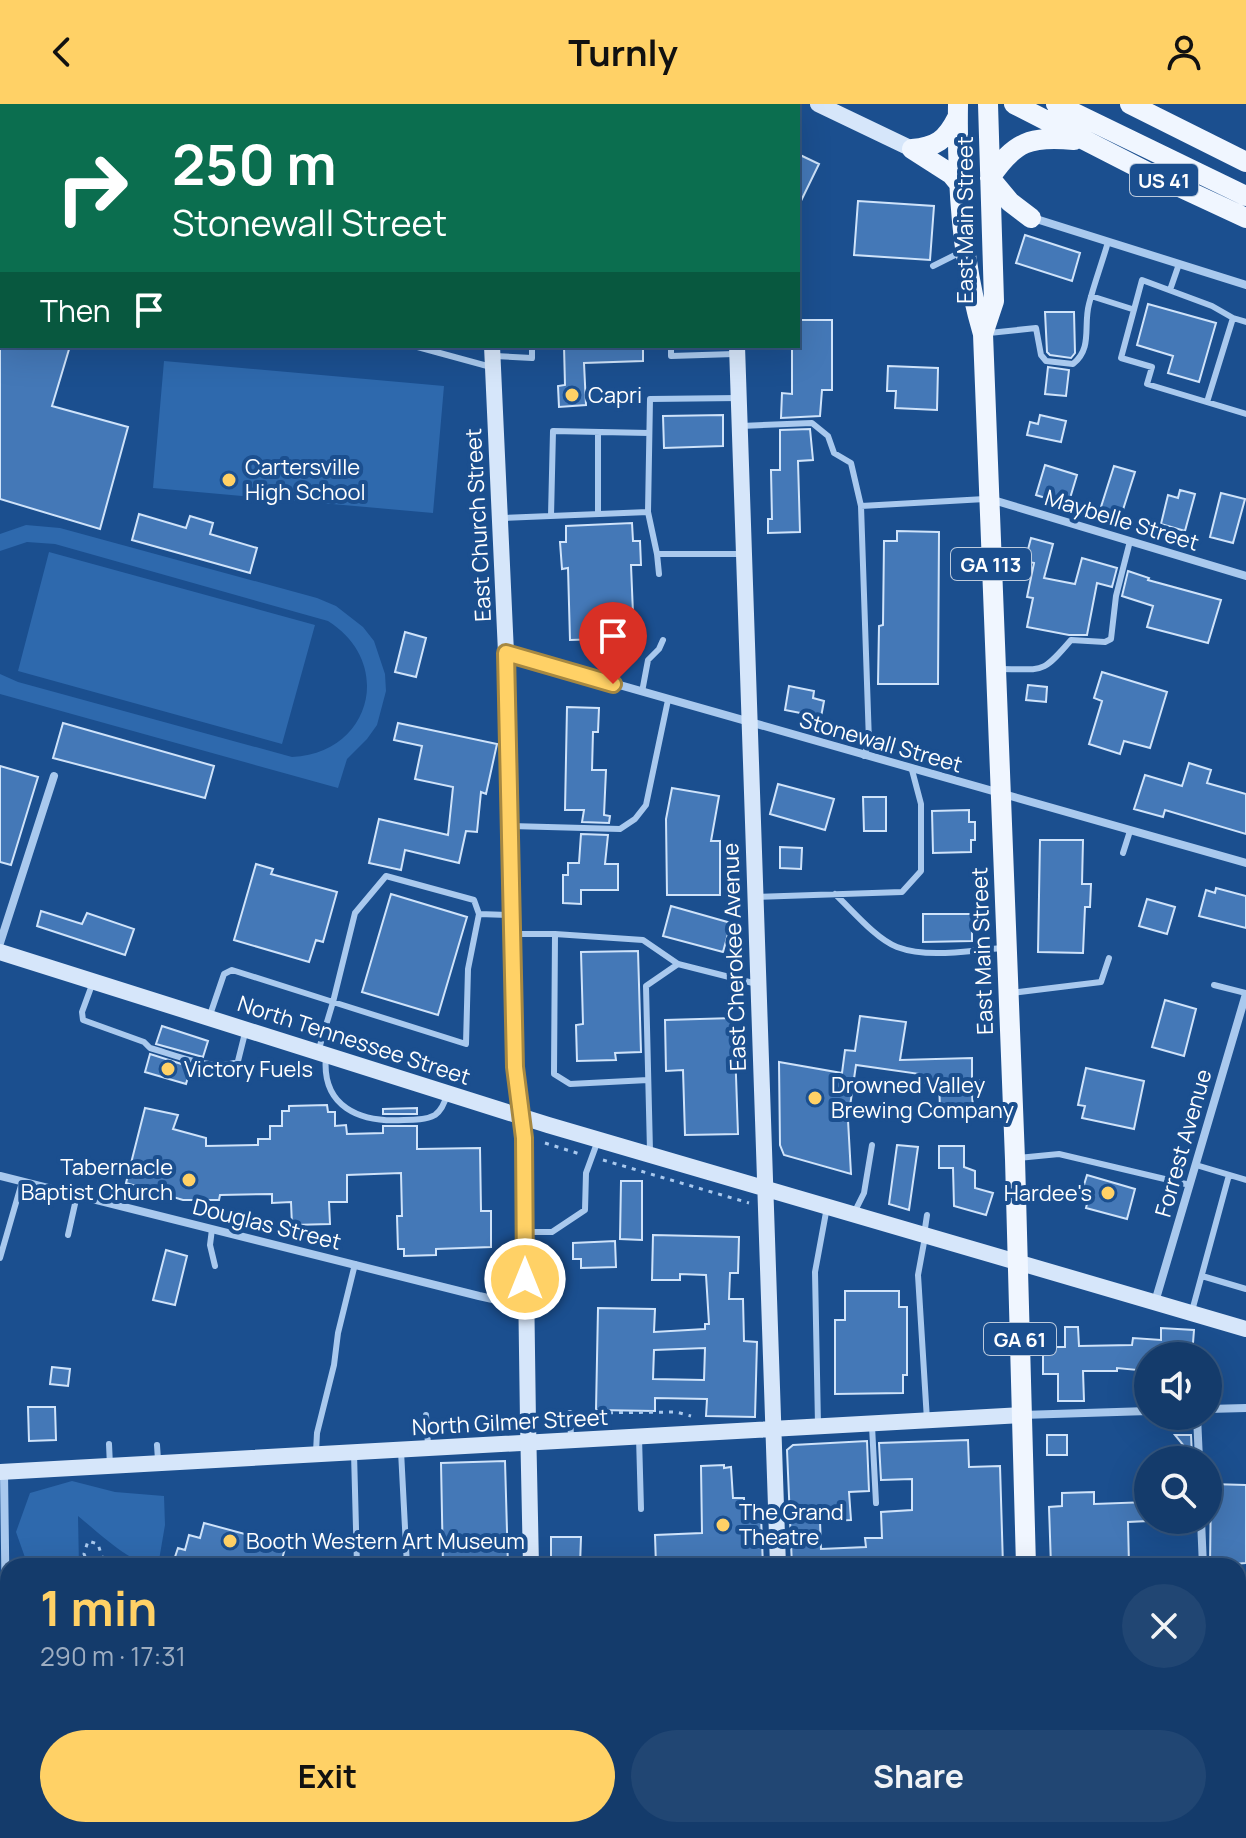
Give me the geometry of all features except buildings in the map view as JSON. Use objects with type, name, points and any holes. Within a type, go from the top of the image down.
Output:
[{"type":"main road","points":[[818,104],[912,149],[951,174],[960,185]]},
{"type":"main road","name":"East Main Street","points":[[983,334],[994,301],[988,104]]},
{"type":"main road","name":"US 41","points":[[1014,104],[1246,218]]},
{"type":"main road","points":[[1056,104],[1246,196]]},
{"type":"main road","name":"US 41","points":[[1130,104],[1246,162]]},
{"type":"main road","points":[[912,149],[926,148],[945,139],[958,110]]},
{"type":"main road","name":"East Main Street","points":[[958,110],[966,249],[972,298],[983,334],[1015,1159],[1026,1558]]},
{"type":"main road","points":[[1031,218],[1010,202],[990,178],[1002,161],[1021,144],[1036,139],[1082,140]]},
{"type":"main road","points":[[993,246],[1010,222],[1031,218]]},
{"type":"main road","name":"East Cherokee Avenue","points":[[737,350],[778,1558]]},
{"type":"main road","name":"East Church Street","points":[[490,353],[506,653],[515,1067],[524,1138],[525,1302],[534,1418],[529,1558]]},
{"type":"main road","name":"North Tennessee Street","points":[[0,952],[447,1094],[1246,1329]]},
{"type":"main road","name":"North Gilmer Street","points":[[2,1472],[1022,1415]]},
{"type":"street","points":[[1031,218],[1246,285]]},
{"type":"street","name":"Maybelle Street","points":[[989,499],[1246,576]]},
{"type":"street","name":"Stonewall Street","points":[[506,653],[1246,863]]},
{"type":"street","points":[[0,943],[54,776]]},
{"type":"street","name":"Forrest Avenue","points":[[1155,1302],[1246,994]]},
{"type":"street","name":"Douglas Street","points":[[0,1176],[479,1296],[506,1302],[525,1302]]},
{"type":"street","points":[[1222,1409],[1246,1408]]},
{"type":"street","points":[[1022,1415],[1134,1411]]},
{"type":"street","name":"East Church Street","points":[[525,1443],[529,1558]]},
{"type":"street","points":[[2,1472],[4,1558]]},
{"type":"street","points":[[1202,1534],[1203,1558]]},
{"type":"lane","points":[[983,334],[1036,328],[1041,355],[1046,361],[1073,364],[1081,357],[1088,334],[1087,310],[1108,242]]},
{"type":"lane","points":[[933,266],[966,249]]},
{"type":"lane","points":[[1170,290],[1179,264]]},
{"type":"lane","points":[[1246,322],[1142,280],[1121,358],[1152,367],[1147,384],[1246,414]]},
{"type":"lane","points":[[1091,296],[1132,309]]},
{"type":"lane","points":[[1207,402],[1233,318]]},
{"type":"lane","points":[[436,348],[532,358],[532,348]]},
{"type":"lane","points":[[671,348],[671,356],[737,350]]},
{"type":"lane","points":[[659,574],[648,512],[650,399],[739,398]]},
{"type":"lane","points":[[740,426],[812,423],[828,436],[834,453],[851,463],[861,506],[869,742],[864,756]]},
{"type":"lane","points":[[551,516],[553,431],[649,433]]},
{"type":"lane","points":[[598,432],[598,514]]},
{"type":"lane","points":[[861,506],[989,499]]},
{"type":"lane","points":[[500,518],[648,512]]},
{"type":"lane","points":[[995,668],[1040,669],[1049,666],[1071,640],[1105,642],[1111,639],[1116,596],[1130,541]]},
{"type":"lane","points":[[657,554],[744,554]]},
{"type":"lane","points":[[642,692],[648,660],[663,640]]},
{"type":"lane","points":[[510,826],[620,829],[635,819],[646,805],[668,700]]},
{"type":"lane","points":[[754,897],[902,892],[921,871],[921,804],[912,770]]},
{"type":"lane","points":[[1123,853],[1130,831]]},
{"type":"lane","points":[[209,1018],[224,974],[232,970],[333,1002],[466,1044],[468,969],[479,914],[474,900],[386,876],[355,913],[333,1002],[322,1053],[333,1093],[352,1111],[365,1118],[380,1122],[429,1118],[440,1110],[447,1094]]},
{"type":"lane","points":[[835,894],[866,924],[896,946],[924,952],[1006,948]]},
{"type":"lane","points":[[479,914],[512,915]]},
{"type":"lane","points":[[513,934],[643,940],[678,964],[757,984]]},
{"type":"lane","points":[[555,934],[554,1074],[570,1084],[648,1080]]},
{"type":"lane","points":[[1007,993],[1101,982],[1109,958]]},
{"type":"lane","points":[[650,1154],[646,986],[678,964]]},
{"type":"lane","points":[[93,981],[82,1012],[83,1020],[144,1042],[150,1048],[208,1064],[231,1065],[238,1061],[246,1029]]},
{"type":"lane","points":[[1214,985],[1246,994]]},
{"type":"lane","points":[[525,1232],[552,1232],[585,1210],[586,1173],[598,1139]]},
{"type":"lane","points":[[853,1214],[864,1193],[872,1145]]},
{"type":"lane","points":[[1015,1159],[1036,1154],[1059,1154],[1190,1185]]},
{"type":"lane","points":[[1196,1165],[1246,1180]]},
{"type":"lane","points":[[1192,1313],[1229,1175]]},
{"type":"lane","points":[[0,1258],[22,1182]]},
{"type":"lane","points":[[68,1235],[77,1195]]},
{"type":"lane","points":[[818,1425],[815,1272],[827,1207]]},
{"type":"lane","points":[[927,1215],[918,1275],[927,1420]]},
{"type":"lane","points":[[212,1229],[210,1245],[215,1266]]},
{"type":"lane","points":[[315,1455],[317,1433],[355,1264]]},
{"type":"lane","points":[[1202,1276],[1246,1289]]},
{"type":"lane","points":[[570,1413],[571,1440]]},
{"type":"lane","points":[[426,1415],[428,1449]]},
{"type":"lane","points":[[872,1423],[876,1503]]},
{"type":"lane","points":[[639,1437],[641,1509]]},
{"type":"lane","points":[[109,1444],[110,1466]]},
{"type":"lane","points":[[157,1445],[158,1464]]},
{"type":"lane","points":[[401,1451],[407,1558]]},
{"type":"lane","points":[[354,1453],[357,1558]]},
{"type":"path","points":[[545,1143],[755,1205]]},
{"type":"path","points":[[534,1418],[570,1413],[676,1412],[698,1418]]},
{"type":"path","points":[[86,1558],[88,1541],[98,1544],[102,1557],[105,1558]]},
{"type":"shaded area","points":[[164,361],[444,386],[433,513],[153,488]]},
{"type":"shaded area","points":[[26,525],[60,528],[317,598],[336,606],[363,627],[374,641],[385,674],[386,691],[377,725],[347,759],[338,788],[0,694],[0,674],[18,682],[292,757],[319,752],[340,740],[356,724],[365,704],[367,682],[362,660],[349,639],[328,621],[55,544],[27,542],[0,551],[0,534]]},
{"type":"shaded area","points":[[49,552],[315,625],[282,744],[18,671]]},
{"type":"shaded area","points":[[72,1481],[115,1492],[164,1496],[165,1525],[159,1558],[134,1558],[78,1516],[79,1558],[25,1558],[16,1532],[30,1493]]},
{"type":"place","name":"Capri","points":[[572,395]]},
{"type":"place","name":"Cartersville High School","points":[[229,480]]},
{"type":"place","name":"Victory Fuels","points":[[168,1069]]},
{"type":"place","name":"Drowned Valley Brewing Company","points":[[815,1098]]},
{"type":"place","name":"Tabernacle Baptist Church","points":[[189,1180]]},
{"type":"place","name":"Hardee's","points":[[1108,1193]]},
{"type":"place","name":"The Grand Theatre","points":[[723,1525]]},
{"type":"place","name":"Booth Western Art Museum","points":[[230,1541]]},
{"type":"route","points":[[525,1279],[524,1138],[515,1067],[506,653],[613,684]]}]
